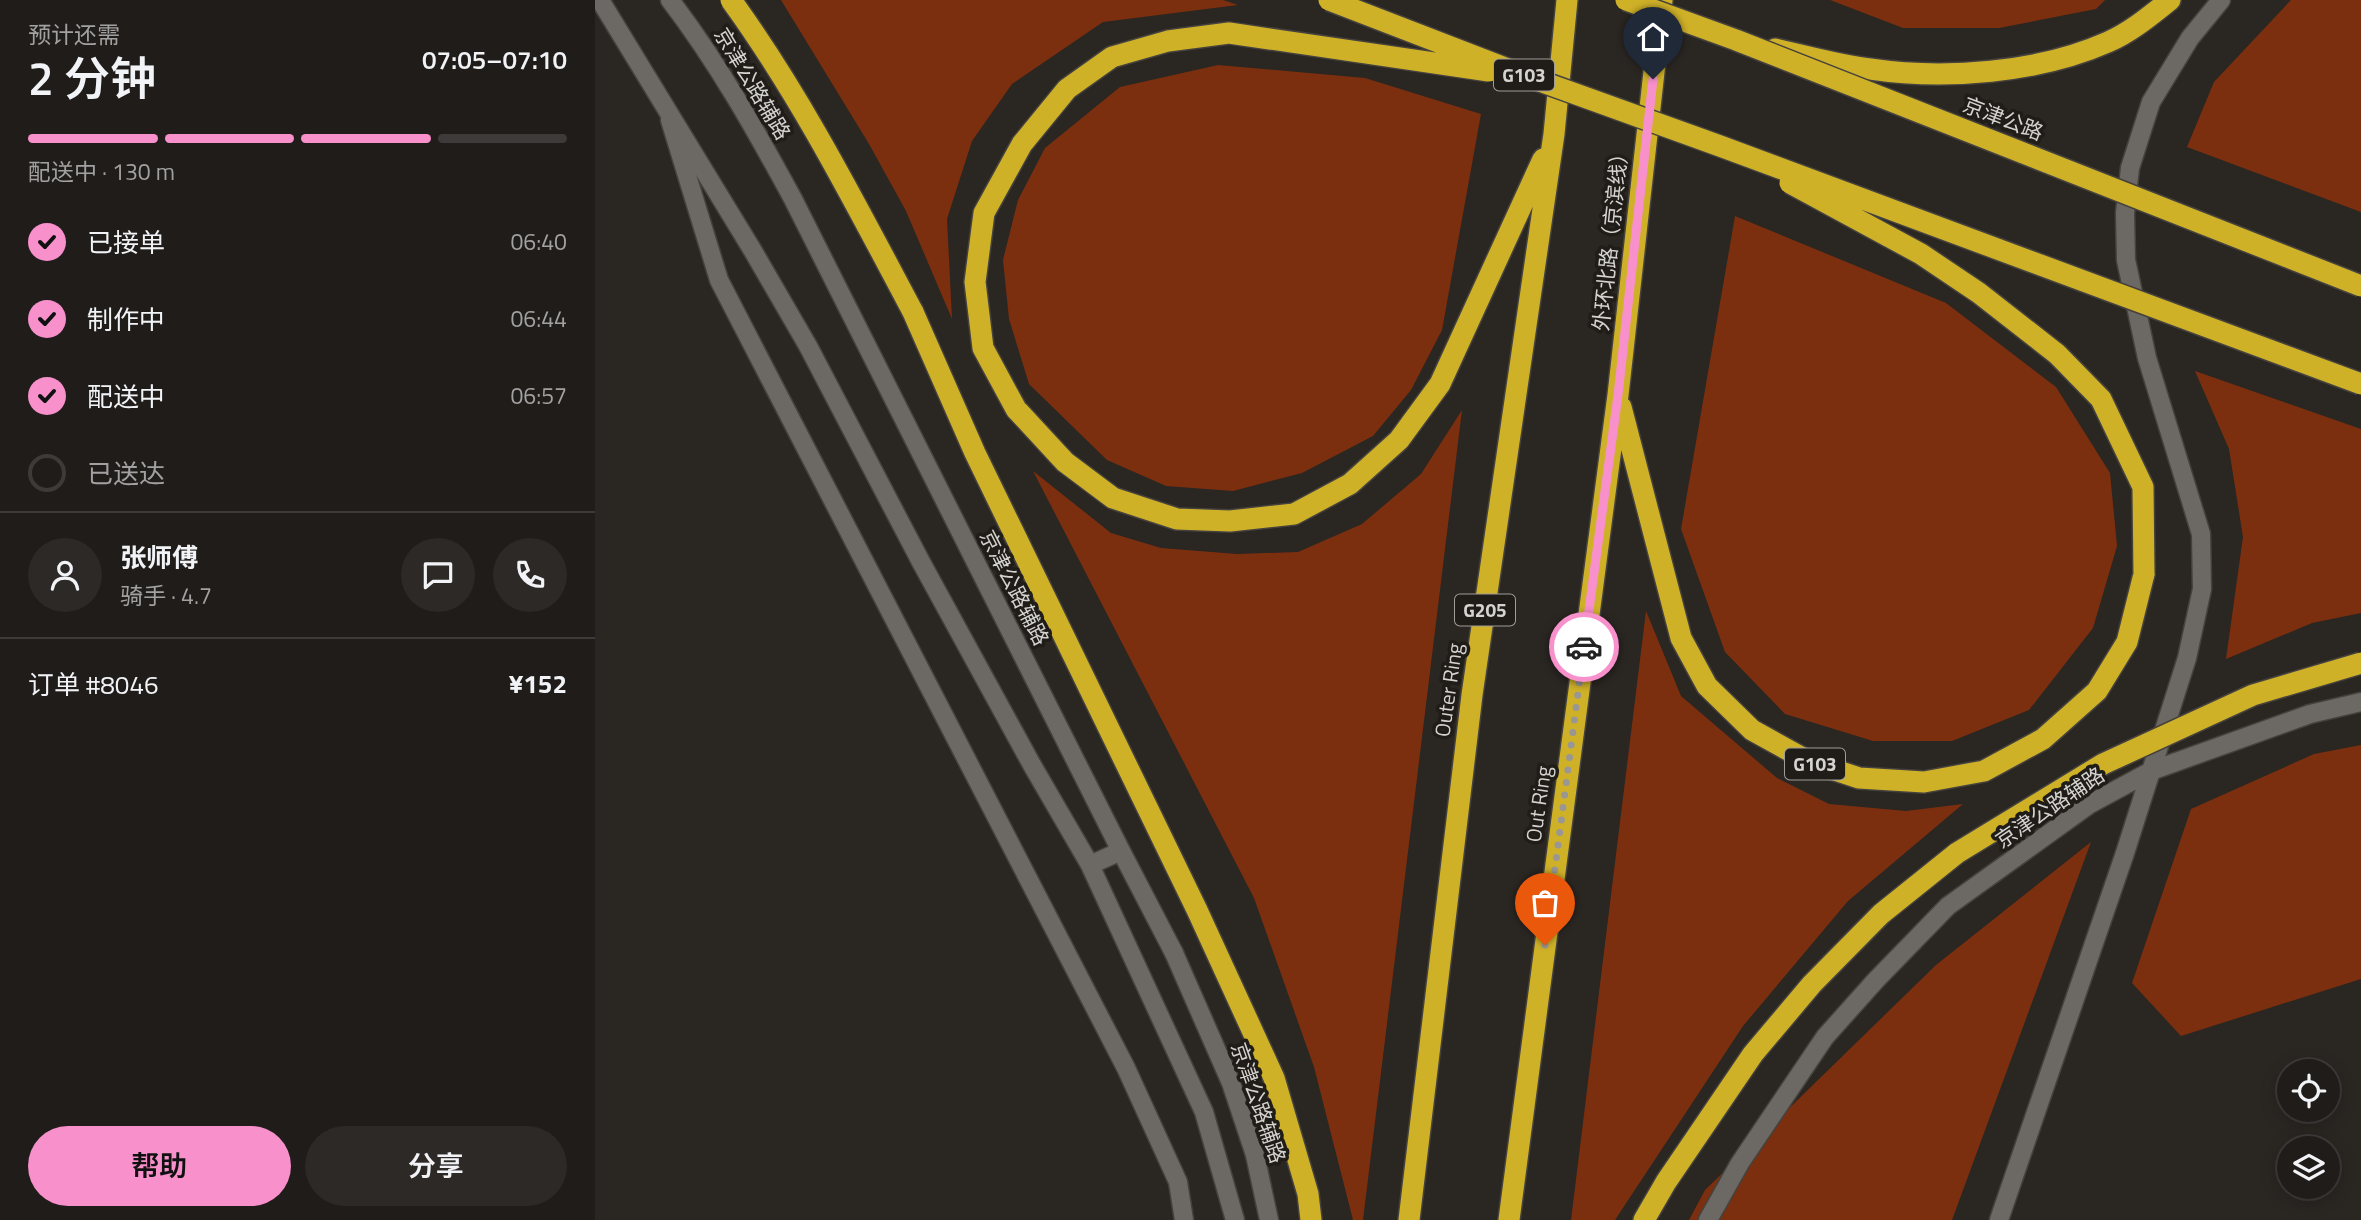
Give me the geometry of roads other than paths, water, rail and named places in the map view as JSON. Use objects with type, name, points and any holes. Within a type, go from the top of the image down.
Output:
[{"type":"highway","points":[[731,0],[769,52],[814,128],[913,312],[975,453],[1196,910],[1274,1078],[1308,1194],[1311,1220]]},
{"type":"highway","name":"G103","points":[[1329,0],[1526,76],[1720,146],[1921,254],[1979,293],[2057,354],[2101,399],[2143,487],[2144,574],[2127,642],[2097,691],[2043,739],[1984,771],[1924,782],[1859,778],[1808,761],[1752,730],[1707,686],[1681,638],[1618,395]]},
{"type":"highway","name":"Outer Ring","points":[[1409,1220],[1472,695],[1554,134],[1567,0]]},
{"type":"highway","name":"京津公路","points":[[1626,0],[1736,40],[2361,286]]},
{"type":"highway","name":"外环北路（京滨线）","points":[[1618,395],[1663,0]]},
{"type":"highway","points":[[1736,40],[1870,69],[1920,72],[1996,70],[2073,55],[2111,41],[2170,0]]},
{"type":"highway","points":[[1526,76],[1229,33],[1168,41],[1112,57],[1067,89],[1052,107],[1022,144],[984,214],[975,282],[982,348],[1016,409],[1065,462],[1113,498],[1177,519],[1230,521],[1294,514],[1350,484],[1399,440],[1440,384],[1554,134]]},
{"type":"highway","points":[[1720,146],[2361,384]]},
{"type":"highway","name":"Out Ring","points":[[1509,1220],[1618,395]]},
{"type":"highway","points":[[1644,1220],[1666,1182],[1752,1054],[1795,1004],[1881,914],[1957,853],[2103,764],[2253,695],[2361,663]]},
{"type":"street","points":[[600,0],[808,346],[921,562],[1090,865],[1204,1112],[1235,1220]]},
{"type":"street","name":"京津公路辅路","points":[[670,0],[703,44],[743,106],[787,187],[1174,953],[1231,1083],[1255,1155],[1269,1220]]},
{"type":"street","points":[[1999,1220],[2151,771],[2187,658],[2202,589],[2201,534],[2147,358],[2126,260],[2125,213],[2130,168],[2151,103],[2190,38],[2221,0]]},
{"type":"street","points":[[668,114],[719,280],[1126,1068],[1178,1182],[1184,1220]]},
{"type":"street","name":"京津公路辅路","points":[[1708,1220],[1740,1163],[1825,1037],[1948,906],[2090,804],[2151,771],[2310,715],[2361,702]]},
{"type":"street","points":[[1090,865],[1121,852]]}]
